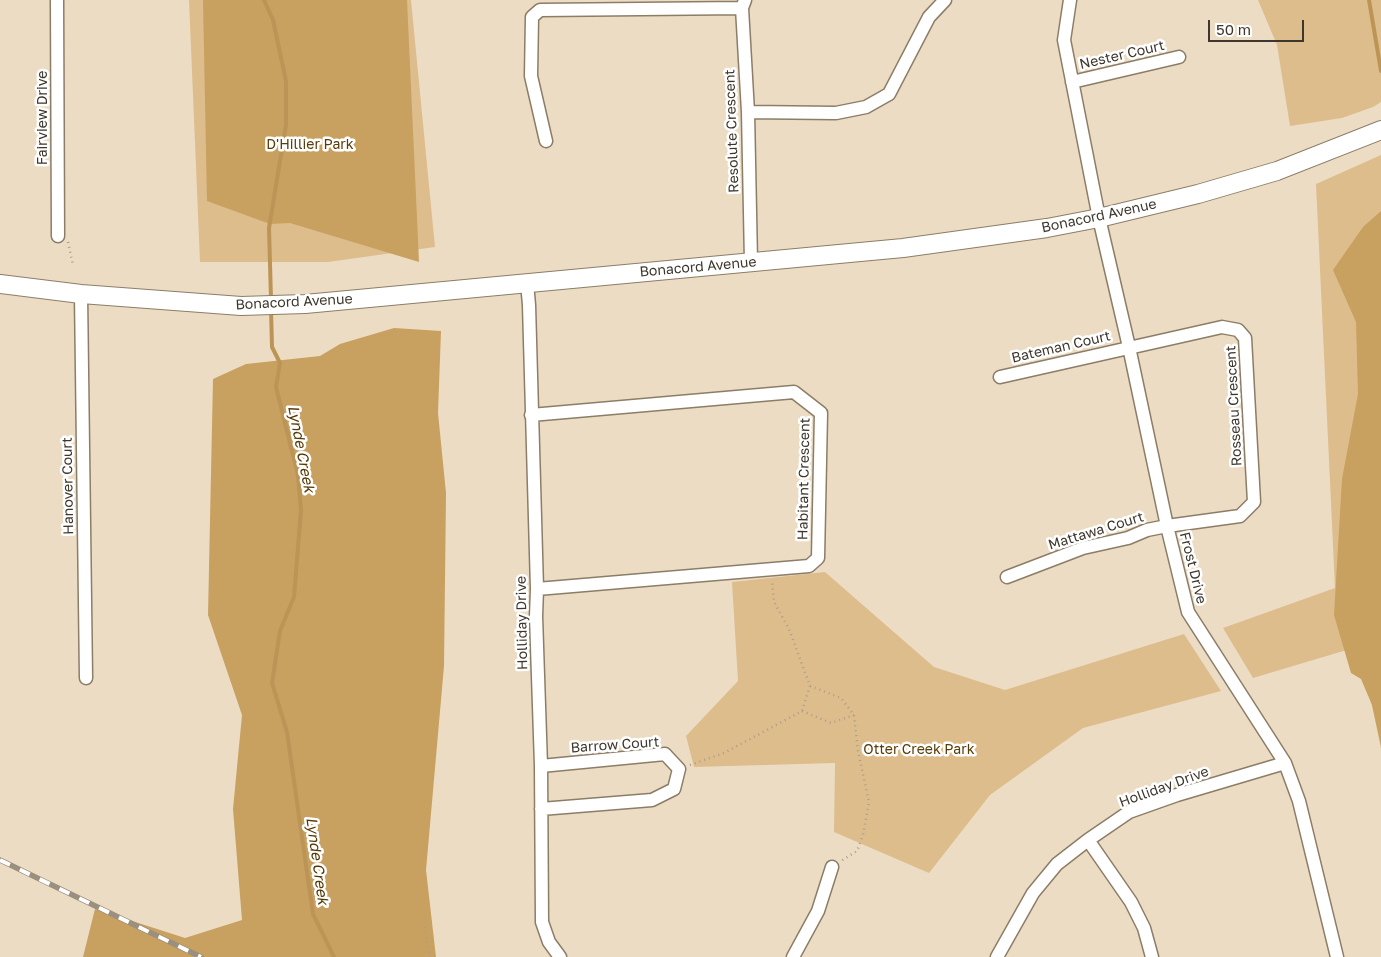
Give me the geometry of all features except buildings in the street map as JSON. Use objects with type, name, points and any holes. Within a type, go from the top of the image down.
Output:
[{"type":"street","name":"Fairview Drive","points":[[57,0],[58,236]]},
{"type":"street","points":[[748,112],[836,113],[866,106],[889,94],[929,18],[945,0]]},
{"type":"street","points":[[1070,0],[1064,40],[1099,218]]},
{"type":"street","points":[[546,141],[531,76],[532,18],[540,10],[743,4]]},
{"type":"street","name":"Resolute Crescent","points":[[743,4],[748,112],[751,262]]},
{"type":"street","name":"Nester Court","points":[[1072,82],[1179,57]]},
{"type":"street","name":"Bonacord Avenue","points":[[0,284],[81,294],[242,306],[305,304],[903,248],[1046,228],[1099,218],[1198,194],[1277,170],[1381,130]]},
{"type":"street","name":"Frost Drive","points":[[1099,218],[1167,526],[1188,612],[1285,763],[1299,801],[1337,957]]},
{"type":"street","name":"Holliday Drive","points":[[527,283],[537,589],[542,922],[549,942],[560,957]]},
{"type":"street","name":"Hanover Court","points":[[81,294],[86,678]]},
{"type":"street","name":"Rosseau Crescent","points":[[1129,348],[1222,327],[1238,330],[1245,338],[1254,502],[1240,516],[1167,526]]},
{"type":"street","name":"Bateman Court","points":[[1000,377],[1129,348]]},
{"type":"street","name":"Habitant Crescent","points":[[531,415],[794,392],[821,413],[818,558],[809,566],[537,589]]},
{"type":"street","name":"Mattawa Court","points":[[1007,577],[1083,548],[1128,538],[1147,530],[1167,526]]},
{"type":"street","name":"Barrow Court","points":[[541,766],[665,754],[679,768]]},
{"type":"street","name":"Holliday Drive","points":[[997,957],[1033,893],[1057,864],[1129,812],[1178,795],[1285,763]]},
{"type":"street","points":[[541,809],[652,800],[674,789],[679,768]]},
{"type":"street","points":[[1088,840],[1131,902],[1144,928],[1152,957]]},
{"type":"street","points":[[793,957],[818,911],[832,867]]},
{"type":"path","points":[[58,236],[68,242],[73,265]]},
{"type":"path","points":[[679,768],[724,753],[802,711],[810,686],[789,629],[774,602],[770,569]]},
{"type":"path","points":[[810,686],[841,698],[854,716],[858,751],[869,802],[858,852],[832,867]]},
{"type":"path","points":[[802,711],[831,723],[854,716]]},
{"type":"path","points":[[425,927],[430,957]]},
{"type":"green space","name":"D'Hillier Park","points":[[189,0],[411,0],[435,247],[328,262],[200,262]]},
{"type":"green space","name":"D'Hillier Park","points":[[203,0],[407,0],[419,262],[290,223],[270,224],[207,201]]},
{"type":"green space","points":[[1258,0],[1381,0],[1381,102],[1373,107],[1342,118],[1290,126],[1277,45]]},
{"type":"green space","points":[[1381,155],[1381,749],[1360,646],[1253,678],[1223,628],[1335,588],[1316,184]]},
{"type":"green space","points":[[1381,211],[1381,746],[1372,705],[1361,679],[1351,673],[1334,615],[1342,479],[1358,394],[1356,322],[1333,270],[1363,227]]},
{"type":"green space","points":[[394,328],[441,331],[438,413],[446,493],[444,666],[426,870],[436,957],[83,957],[95,909],[185,938],[242,920],[233,809],[242,715],[208,615],[213,379],[246,364],[320,356],[340,344]]},
{"type":"green space","name":"Otter Creek Park","points":[[825,572],[934,667],[1005,690],[1184,634],[1221,691],[1083,728],[990,795],[929,873],[834,832],[835,763],[694,767],[686,736],[738,681],[732,582]]},
{"type":"waterway","name":"Lynde Creek","points":[[264,0],[273,20],[286,81],[286,125],[269,228],[271,299]]},
{"type":"waterway","points":[[1369,0],[1381,71]]},
{"type":"waterway","name":"Lynde Creek","points":[[271,309],[272,347],[280,363],[276,387],[298,475],[301,510],[294,597],[280,631],[272,683],[287,732],[313,914],[334,957]]},
{"type":"railway","points":[[0,860],[201,957]]}]
